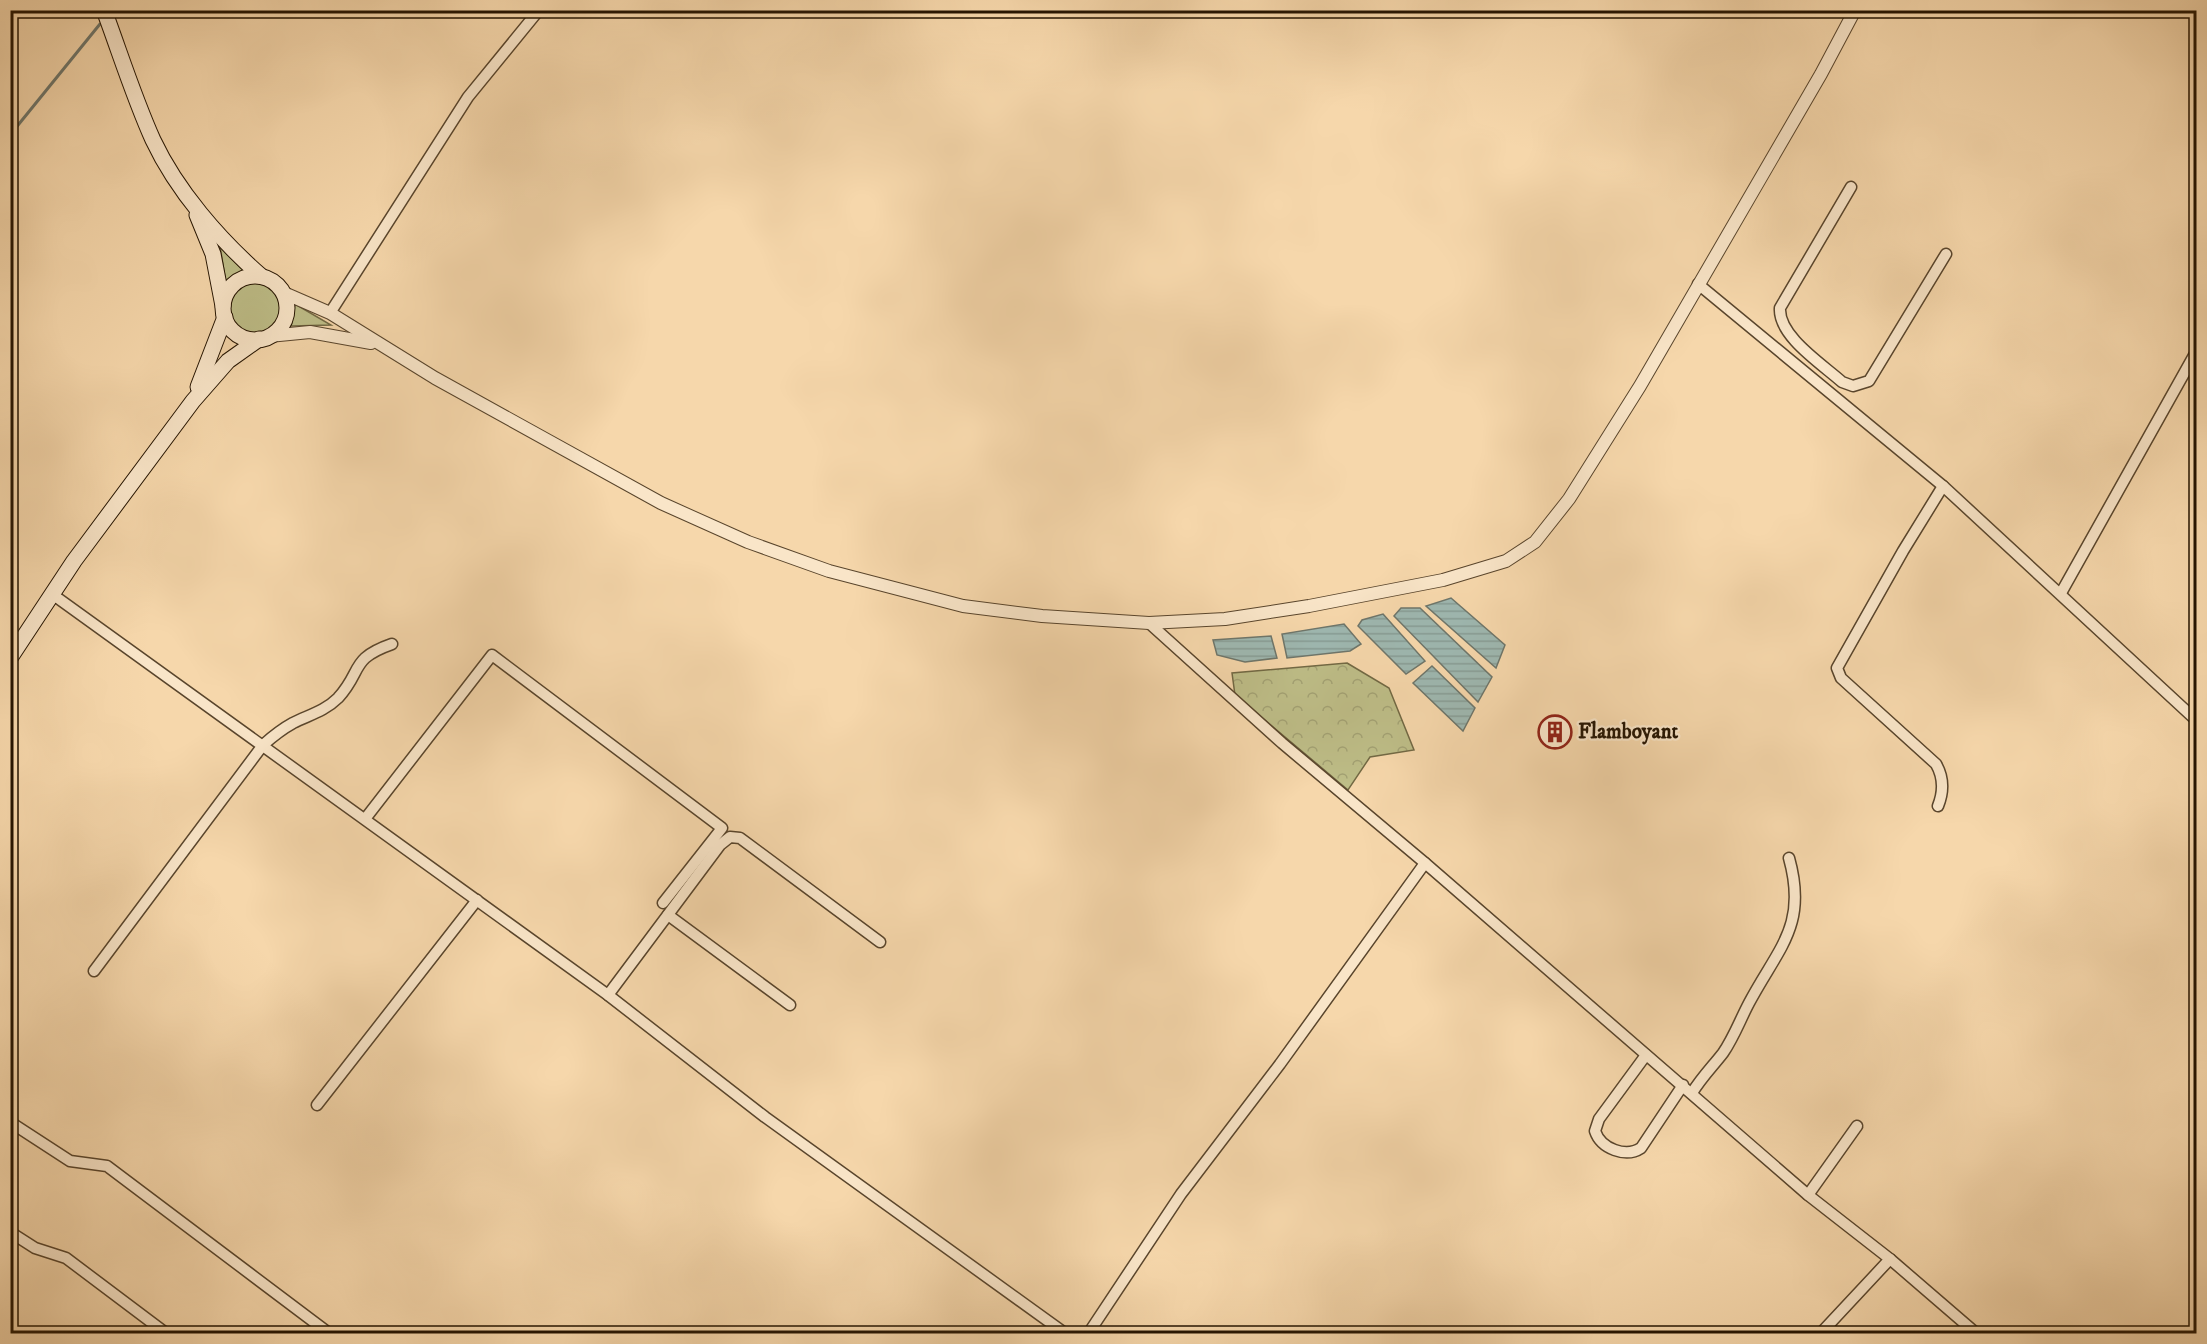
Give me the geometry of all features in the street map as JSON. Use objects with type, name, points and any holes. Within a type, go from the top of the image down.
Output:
[{"type":"main road","points":[[10,658],[52,594],[193,400],[228,361],[278,330],[287,313],[284,293],[278,285],[261,276],[240,258],[191,201],[153,141],[104,10]]},
{"type":"main road","points":[[191,201],[213,254],[224,311],[237,334],[264,338]]},
{"type":"main road","points":[[193,400],[231,286],[240,280],[261,276]]},
{"type":"street","points":[[325,334],[334,326],[330,313],[468,97],[539,10]]},
{"type":"street","points":[[284,293],[330,313],[378,345],[661,503],[748,542],[829,572],[963,606],[1042,616],[1149,623],[1226,619],[1308,606],[1443,580],[1498,564],[1518,554],[1534,542],[1569,499],[1640,386],[1821,74],[1855,10]]},
{"type":"street","points":[[1851,187],[1780,308],[1779,319],[1787,333],[1842,382],[1853,386],[1869,381],[1946,254]]},
{"type":"street","points":[[1698,284],[1943,486],[2196,720]]},
{"type":"street","points":[[264,338],[310,332],[378,345]]},
{"type":"street","points":[[2061,593],[2196,352]]},
{"type":"street","points":[[1806,374],[1817,360]]},
{"type":"street","points":[[1938,806],[1943,794],[1941,772],[1936,764],[1841,678],[1837,669],[1897,560],[1943,486]]},
{"type":"street","points":[[52,594],[608,995],[765,1117],[1066,1334]]},
{"type":"street","points":[[1149,623],[1282,743],[1425,863],[1808,1195],[1890,1259],[1977,1334]]},
{"type":"street","points":[[94,971],[263,745],[292,723],[322,711],[346,688],[355,668],[364,658],[375,650],[392,644]]},
{"type":"street","points":[[364,819],[492,655],[722,828],[663,903]]},
{"type":"street","points":[[608,995],[720,845],[730,837],[736,837],[880,942]]},
{"type":"street","points":[[1692,1093],[1725,1051],[1749,1004],[1783,948],[1795,913],[1796,895],[1789,858]]},
{"type":"street","points":[[1088,1334],[1181,1194],[1280,1064],[1425,863]]},
{"type":"street","points":[[317,1105],[477,900]]},
{"type":"street","points":[[668,915],[790,1005]]},
{"type":"street","points":[[1646,1055],[1599,1119],[1595,1131],[1600,1141],[1623,1154],[1641,1148],[1683,1085]]},
{"type":"street","points":[[10,1122],[70,1161],[107,1166],[330,1334]]},
{"type":"street","points":[[1808,1195],[1857,1126]]},
{"type":"street","points":[[10,1232],[35,1248],[66,1258],[167,1334]]},
{"type":"street","points":[[1820,1334],[1890,1259]]},
{"type":"green space","points":[[220,246],[244,271],[226,283]]},
{"type":"green space","points":[[251,282],[261,282],[270,286],[278,294],[282,308],[278,322],[270,330],[261,334],[251,334],[242,330],[234,322],[230,313],[230,303],[234,294],[242,286]]},
{"type":"green space","points":[[295,304],[331,325],[291,326]]},
{"type":"green space","points":[[1347,663],[1389,688],[1414,750],[1370,757],[1348,790],[1235,695],[1232,673]]},
{"type":"water","points":[[1451,598],[1505,645],[1496,668],[1426,606]]},
{"type":"water","points":[[1401,608],[1420,608],[1492,677],[1478,702],[1394,616]]},
{"type":"water","points":[[1383,614],[1425,661],[1406,674],[1358,626],[1362,620]]},
{"type":"water","points":[[1344,624],[1361,644],[1350,651],[1287,658],[1282,634]]},
{"type":"water","points":[[1271,636],[1277,658],[1245,662],[1217,655],[1213,640]]},
{"type":"water","points":[[1432,666],[1475,708],[1463,731],[1413,683]]},
{"type":"waterway","points":[[10,135],[100,24]]},
{"type":"place","name":"Flamboyant","points":[[1555,732]]}]
